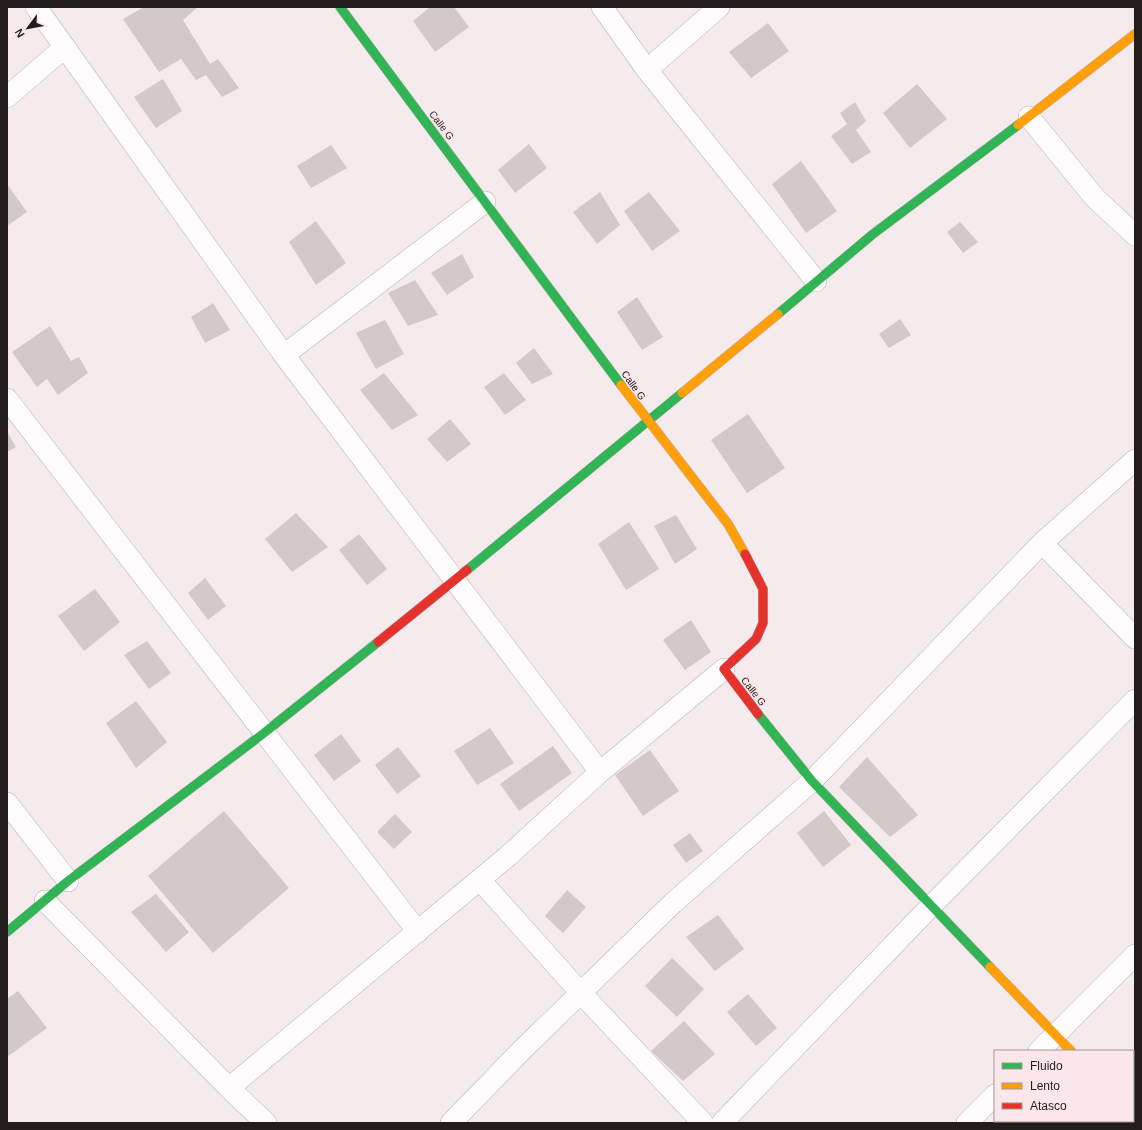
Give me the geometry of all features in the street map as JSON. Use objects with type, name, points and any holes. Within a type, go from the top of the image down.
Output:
[{"type":"street","points":[[36,7],[284,355],[600,772]]},
{"type":"street","name":"Calle G","points":[[340,7],[648,422],[728,524],[763,588],[764,607],[763,623],[756,639],[724,669],[760,717],[785,745],[812,781],[1070,1050]]},
{"type":"street","points":[[602,7],[647,70],[816,280]]},
{"type":"street","points":[[647,70],[719,7]]},
{"type":"street","points":[[7,932],[68,881],[264,733],[454,581],[648,422],[816,280],[873,234],[1029,117],[1135,34]]},
{"type":"street","points":[[7,98],[65,47]]},
{"type":"street","points":[[1029,117],[1095,198],[1135,235]]},
{"type":"street","points":[[284,355],[485,202]]},
{"type":"street","points":[[7,399],[418,932]]},
{"type":"street","points":[[451,1123],[580,992],[674,903],[812,781],[1042,543],[1135,460]]},
{"type":"street","points":[[1042,543],[1135,638]]},
{"type":"street","points":[[229,1088],[480,880],[600,772],[724,669]]},
{"type":"street","points":[[722,1123],[931,906],[1135,700]]},
{"type":"street","points":[[7,803],[68,881]]},
{"type":"street","points":[[480,880],[580,992],[703,1123]]},
{"type":"street","points":[[45,901],[229,1088],[266,1123]]},
{"type":"street","points":[[1040,1050],[1135,955]]},
{"type":"street","points":[[967,1123],[994,1096]]},
{"type":"building","points":[[144,7],[198,7],[183,20],[210,64],[218,59],[239,88],[222,97],[206,75],[196,80],[181,59],[159,72],[123,19]]},
{"type":"building","points":[[430,7],[454,7],[469,27],[435,52],[413,21]]},
{"type":"building","points":[[768,23],[789,51],[751,78],[729,52]]},
{"type":"building","points":[[163,79],[182,111],[156,128],[134,97]]},
{"type":"building","points":[[917,84],[947,119],[910,148],[883,113]]},
{"type":"building","points":[[855,102],[866,121],[856,130],[871,152],[852,164],[831,136],[847,124],[840,113]]},
{"type":"building","points":[[529,144],[547,168],[515,193],[498,170]]},
{"type":"building","points":[[331,145],[347,168],[311,188],[297,166]]},
{"type":"building","points":[[801,161],[837,211],[806,233],[772,184]]},
{"type":"building","points":[[7,184],[27,212],[7,226]]},
{"type":"building","points":[[600,192],[620,225],[597,244],[573,212]]},
{"type":"building","points":[[649,192],[680,231],[652,251],[624,211]]},
{"type":"building","points":[[316,221],[346,263],[316,285],[289,242]]},
{"type":"building","points":[[960,222],[978,242],[963,253],[947,232]]},
{"type":"building","points":[[462,254],[474,277],[447,295],[431,273]]},
{"type":"building","points":[[415,280],[438,315],[408,326],[388,293]]},
{"type":"building","points":[[637,297],[663,337],[642,350],[617,312]]},
{"type":"building","points":[[213,303],[230,330],[205,343],[191,317]]},
{"type":"building","points":[[900,319],[911,335],[889,348],[879,334]]},
{"type":"building","points":[[385,320],[404,354],[376,369],[356,333]]},
{"type":"building","points":[[50,326],[71,361],[79,357],[88,373],[58,395],[47,379],[37,387],[12,352]]},
{"type":"building","points":[[534,348],[553,374],[532,384],[516,363]]},
{"type":"building","points":[[384,373],[418,415],[392,430],[360,390]]},
{"type":"building","points":[[504,373],[526,400],[505,415],[484,387]]},
{"type":"building","points":[[748,414],[785,468],[747,493],[711,440]]},
{"type":"building","points":[[450,419],[471,444],[447,462],[427,439]]},
{"type":"building","points":[[7,432],[16,447],[7,452]]},
{"type":"building","points":[[296,513],[328,547],[292,572],[265,539]]},
{"type":"building","points":[[676,515],[697,549],[675,564],[654,526]]},
{"type":"building","points":[[629,522],[659,569],[626,590],[598,544]]},
{"type":"building","points":[[359,534],[387,569],[367,585],[339,550]]},
{"type":"building","points":[[205,578],[226,606],[208,620],[188,593]]},
{"type":"building","points":[[95,589],[120,622],[84,651],[58,616]]},
{"type":"building","points":[[691,620],[711,652],[685,670],[663,640]]},
{"type":"building","points":[[147,641],[171,673],[149,689],[124,655]]},
{"type":"building","points":[[136,701],[167,742],[136,768],[106,723]]},
{"type":"building","points":[[490,728],[514,763],[477,785],[454,751]]},
{"type":"building","points":[[341,734],[361,761],[334,781],[314,755]]},
{"type":"building","points":[[553,746],[572,773],[519,811],[500,784]]},
{"type":"building","points":[[398,747],[421,776],[397,794],[375,765]]},
{"type":"building","points":[[650,750],[679,791],[643,816],[615,775]]},
{"type":"building","points":[[867,757],[918,815],[890,837],[839,787]]},
{"type":"building","points":[[224,811],[289,888],[213,953],[148,876]]},
{"type":"building","points":[[824,811],[851,845],[823,867],[797,833]]},
{"type":"building","points":[[395,814],[412,832],[394,849],[377,832]]},
{"type":"building","points":[[690,833],[703,851],[686,863],[673,845]]},
{"type":"building","points":[[567,890],[586,907],[563,933],[545,916]]},
{"type":"building","points":[[156,894],[189,932],[166,952],[131,912]]},
{"type":"building","points":[[718,915],[744,949],[715,971],[686,937]]},
{"type":"building","points":[[672,958],[704,989],[677,1017],[645,986]]},
{"type":"building","points":[[18,991],[47,1028],[7,1057],[7,999]]},
{"type":"building","points":[[748,994],[777,1028],[756,1046],[727,1012]]},
{"type":"building","points":[[684,1021],[715,1054],[683,1081],[651,1051]]},
{"type":"traffic: fast","points":[[340,7],[621,385]]},
{"type":"traffic: fast","points":[[778,314],[873,234],[1018,125]]},
{"type":"traffic: fast","points":[[467,570],[682,393]]},
{"type":"traffic: fast","points":[[7,932],[68,881],[264,733],[378,642]]},
{"type":"traffic: fast","points":[[758,714],[812,781],[990,967]]},
{"type":"traffic: slow","points":[[1018,125],[1135,34]]},
{"type":"traffic: slow","points":[[682,393],[778,314]]},
{"type":"traffic: slow","points":[[621,385],[728,524],[745,554]]},
{"type":"traffic: slow","points":[[990,967],[1070,1050]]},
{"type":"traffic: jam","points":[[745,554],[763,589],[763,623],[756,639],[724,669],[758,714]]},
{"type":"traffic: jam","points":[[378,642],[467,570]]}]
